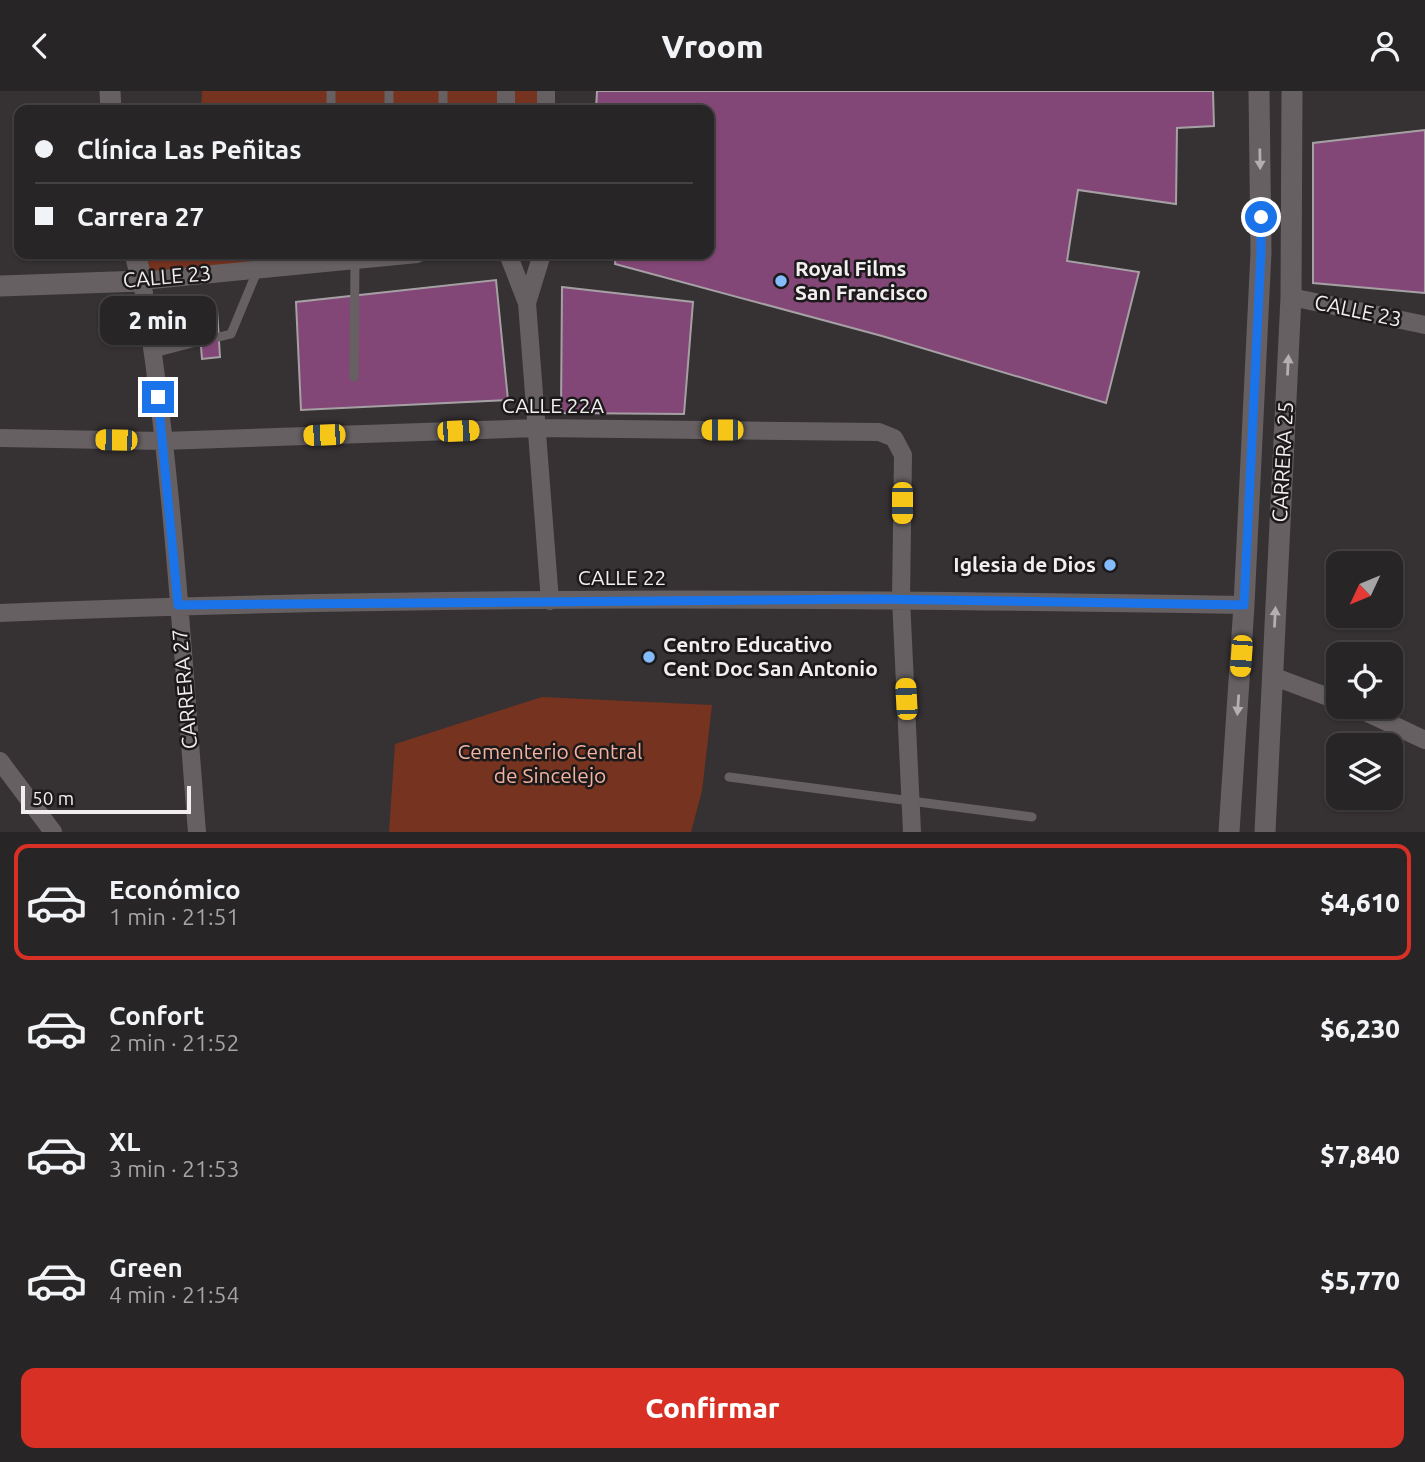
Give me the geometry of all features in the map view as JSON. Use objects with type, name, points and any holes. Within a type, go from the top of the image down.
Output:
[{"type":"main road","name":"CARRERA 25","points":[[1229,832],[1244,605],[1261,252],[1259,91]]},
{"type":"main road","name":"CARRERA 25","points":[[1265,832],[1291,297],[1292,91]]},
{"type":"main road","name":"CARRERA 27","points":[[136,259],[142,281]]},
{"type":"main road","name":"CALLE 23","points":[[0,286],[142,281]]},
{"type":"street","name":"CALLE 23","points":[[142,281],[355,259]]},
{"type":"street","points":[[510,259],[527,303],[550,601]]},
{"type":"street","points":[[527,303],[540,259]]},
{"type":"street","name":"CARRERA 27","points":[[142,281],[154,353],[163,441],[197,832]]},
{"type":"street","name":"CALLE 23","points":[[1291,297],[1425,325]]},
{"type":"street","name":"CALLE 22A","points":[[0,437],[163,441],[538,428],[879,432],[894,438],[902,455],[901,599]]},
{"type":"street","name":"CALLE 22","points":[[0,613],[178,605],[550,601],[901,599],[1244,605]]},
{"type":"street","points":[[901,599],[912,832]]},
{"type":"street","points":[[1272,676],[1326,696]]},
{"type":"street","points":[[1380,719],[1425,740]]},
{"type":"street","points":[[0,761],[53,832]]},
{"type":"lane","points":[[354,377],[355,259]]},
{"type":"lane","points":[[219,337],[231,334],[258,268]]},
{"type":"lane","points":[[154,353],[201,341]]},
{"type":"lane","points":[[729,777],[1032,817]]},
{"type":"green space","points":[[202,91],[546,91],[546,105],[201,105]]},
{"type":"green space","points":[[137,259],[366,259],[142,281]]},
{"type":"green space","name":"Cementerio Central de Sincelejo","points":[[542,697],[712,705],[702,791],[691,832],[389,832],[395,744]]},
{"type":"building","points":[[597,91],[1213,91],[1214,126],[1177,128],[1176,204],[1078,190],[1067,261],[1139,272],[1106,403],[882,336],[615,264],[616,259],[714,259],[714,105],[596,105]]},
{"type":"building","points":[[1425,130],[1425,293],[1313,283],[1313,143]]},
{"type":"building","points":[[496,280],[508,400],[301,410],[296,302]]},
{"type":"building","points":[[562,287],[693,302],[684,414],[561,413]]},
{"type":"building","points":[[217,309],[220,357],[202,359],[198,310]]},
{"type":"place","name":"Royal Films San Francisco","points":[[781,281]]},
{"type":"place","name":"Iglesia de Dios","points":[[1110,565]]},
{"type":"place","name":"Centro Educativo Cent Doc San Antonio","points":[[649,657]]},
{"type":"route","points":[[158,397],[178,605],[928,599],[1244,605],[1261,217]]}]
